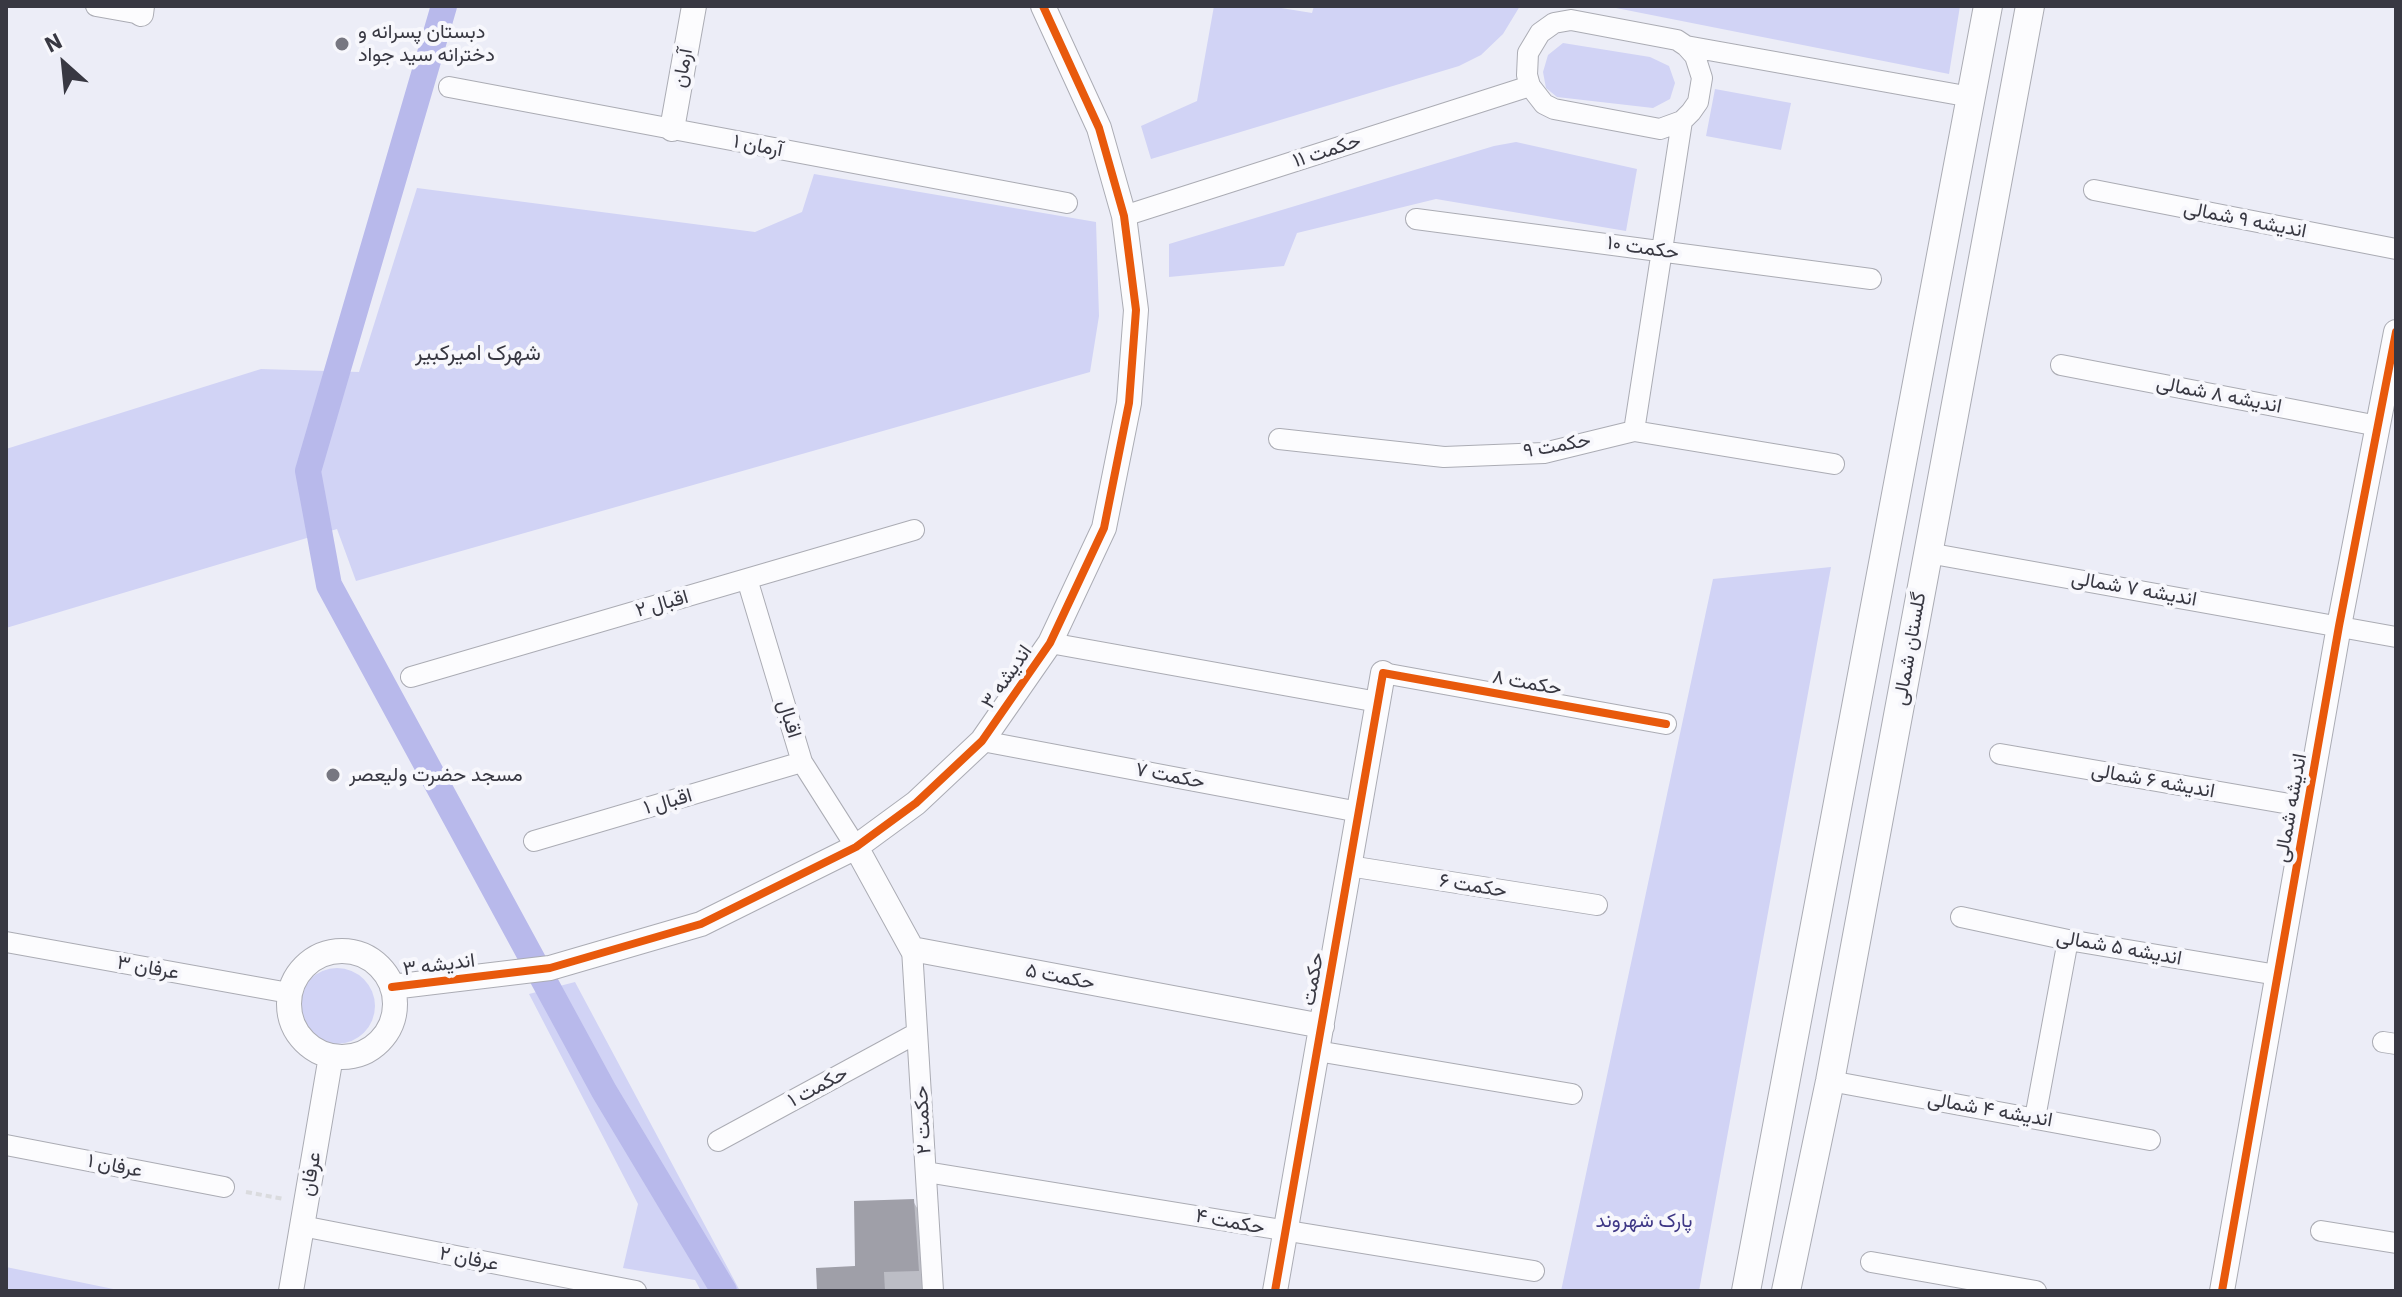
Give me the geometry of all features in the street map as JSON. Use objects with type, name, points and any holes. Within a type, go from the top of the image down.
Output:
[{"type":"main road","name":"گلستان شمالی","points":[[1746,1291],[1988,6]]},
{"type":"main road","name":"گلستان شمالی","points":[[1786,1291],[1830,1081],[2030,6]]},
{"type":"main road","points":[[1888,545],[1928,553]]},
{"type":"street","points":[[96,6],[141,10]]},
{"type":"street","name":"آرمان","points":[[672,129],[694,6]]},
{"type":"street","name":"اندیشه ۳","points":[[392,987],[550,968],[701,924],[856,847],[916,803],[982,741],[1050,643],[1104,528],[1129,403],[1136,310],[1124,216],[1099,128],[1043,6]]},
{"type":"street","points":[[1555,14],[1571,20],[1677,40],[1686,46],[1695,56],[1702,78],[1698,102],[1682,121],[1660,129],[1554,109],[1536,96],[1527,75],[1528,53],[1555,14]]},
{"type":"street","points":[[1686,46],[1971,97]]},
{"type":"street","name":"حکمت ۱۱","points":[[1124,216],[1530,86]]},
{"type":"street","name":"آرمان ۱","points":[[449,87],[1067,203]]},
{"type":"street","points":[[1634,431],[1682,121]]},
{"type":"street","name":"اندیشه ۹ شمالی","points":[[2094,190],[2396,249]]},
{"type":"street","name":"حکمت ۱۰","points":[[1416,219],[1871,279]]},
{"type":"street","name":"اندیشه شمالی","points":[[2222,1291],[2339,626],[2396,332]]},
{"type":"street","name":"اندیشه ۸ شمالی","points":[[2061,365],[2378,426]]},
{"type":"street","name":"حکمت ۹","points":[[1279,439],[1444,457],[1544,453],[1634,431],[1834,464]]},
{"type":"street","name":"اقبال ۲","points":[[411,677],[914,530]]},
{"type":"street","name":"اندیشه ۷ شمالی","points":[[1928,553],[2396,637]]},
{"type":"street","name":"اقبال","points":[[747,579],[802,762],[856,847]]},
{"type":"street","points":[[1050,643],[1378,702]]},
{"type":"street","name":"حکمت","points":[[1275,1291],[1383,673]]},
{"type":"street","name":"حکمت ۸","points":[[1383,673],[1666,724]]},
{"type":"street","name":"حکمت ۷","points":[[982,741],[1359,812]]},
{"type":"street","name":"اندیشه ۶ شمالی","points":[[2000,754],[2307,807]]},
{"type":"street","name":"اقبال ۱","points":[[534,841],[802,762]]},
{"type":"street","points":[[856,847],[912,949]]},
{"type":"street","name":"حکمت ۶","points":[[1349,866],[1597,905]]},
{"type":"street","name":"اندیشه ۵ شمالی","points":[[1961,917],[2068,940],[2277,975]]},
{"type":"street","points":[[2035,1118],[2068,940]]},
{"type":"street","name":"عرفان ۳","points":[[6,942],[289,993]]},
{"type":"street","name":"حکمت ۵","points":[[912,949],[1322,1026]]},
{"type":"street","name":"حکمت ۲","points":[[912,949],[933,1291]]},
{"type":"street","points":[[339,951],[366,956],[377,964],[392,987],[394,1015],[382,1039],[358,1055],[331,1056],[306,1044],[291,1021],[289,993],[294,980],[312,960],[339,951]]},
{"type":"street","name":"حکمت ۱","points":[[718,1141],[917,1033]]},
{"type":"street","points":[[1317,1051],[1572,1094]]},
{"type":"street","name":"عرفان","points":[[291,1291],[331,1056]]},
{"type":"street","name":"اندیشه ۴ شمالی","points":[[1830,1081],[2150,1140]]},
{"type":"street","name":"عرفان ۱","points":[[6,1145],[224,1187]]},
{"type":"street","name":"حکمت ۴","points":[[926,1172],[1534,1271]]},
{"type":"street","name":"عرفان ۲","points":[[304,1215],[636,1291]]},
{"type":"street","points":[[2321,1231],[2396,1243]]},
{"type":"street","points":[[1871,1262],[2036,1291]]},
{"type":"path","points":[[224,1187],[304,1215]]},
{"type":"green space","points":[[1214,6],[1269,6],[1312,13],[1314,6],[1520,6],[1503,34],[1481,55],[1459,66],[1151,159],[1141,126],[1197,101]]},
{"type":"green space","points":[[1606,6],[1960,6],[1949,74]]},
{"type":"green space","points":[[1563,43],[1650,57],[1669,66],[1675,83],[1670,99],[1653,108],[1557,97],[1546,88],[1543,72],[1548,55]]},
{"type":"green space","points":[[1715,89],[1791,103],[1781,150],[1706,136]]},
{"type":"green space","points":[[1516,142],[1637,169],[1626,231],[1436,199],[1297,233],[1284,266],[1169,277],[1169,244]]},
{"type":"green space","points":[[814,174],[1096,222],[1099,316],[1090,372],[356,581],[337,529],[6,628],[6,449],[261,369],[359,372],[417,188],[755,232],[802,212]]},
{"type":"green space","name":"پارک شهروند","points":[[1831,567],[1699,1291],[1561,1291],[1713,579]]},
{"type":"green space","points":[[337,968],[351,971],[364,979],[372,992],[375,1006],[372,1020],[364,1033],[351,1041],[337,1044],[323,1041],[310,1033],[302,1020],[299,1006],[302,992],[310,979],[323,971]]},
{"type":"green space","points":[[575,982],[740,1291],[701,1291],[695,1280],[623,1268],[638,1204],[529,994]]},
{"type":"green space","points":[[6,1267],[123,1291],[6,1291]]},
{"type":"building","points":[[914,1199],[919,1271],[884,1272],[885,1291],[817,1291],[816,1268],[855,1266],[854,1201]]},
{"type":"waterway","points":[[444,6],[308,471],[329,585],[604,1091],[724,1291]]},
{"type":"cycle path","points":[[392,987],[550,968],[701,924],[856,847],[916,803],[982,741],[1050,643],[1104,528],[1129,403],[1136,310],[1124,216],[1099,128],[1043,6]]},
{"type":"cycle path","points":[[2222,1291],[2339,626],[2396,332]]},
{"type":"cycle path","points":[[1275,1291],[1383,673],[1666,724]]},
{"type":"place","name":"دبستان پسرانه و دخترانه سید جواد","points":[[342,44]]},
{"type":"place","name":"مسجد حضرت ولیعصر","points":[[333,775]]},
{"type":"district","name":"شهرک امیرکبیر","points":[[478,354]]}]
